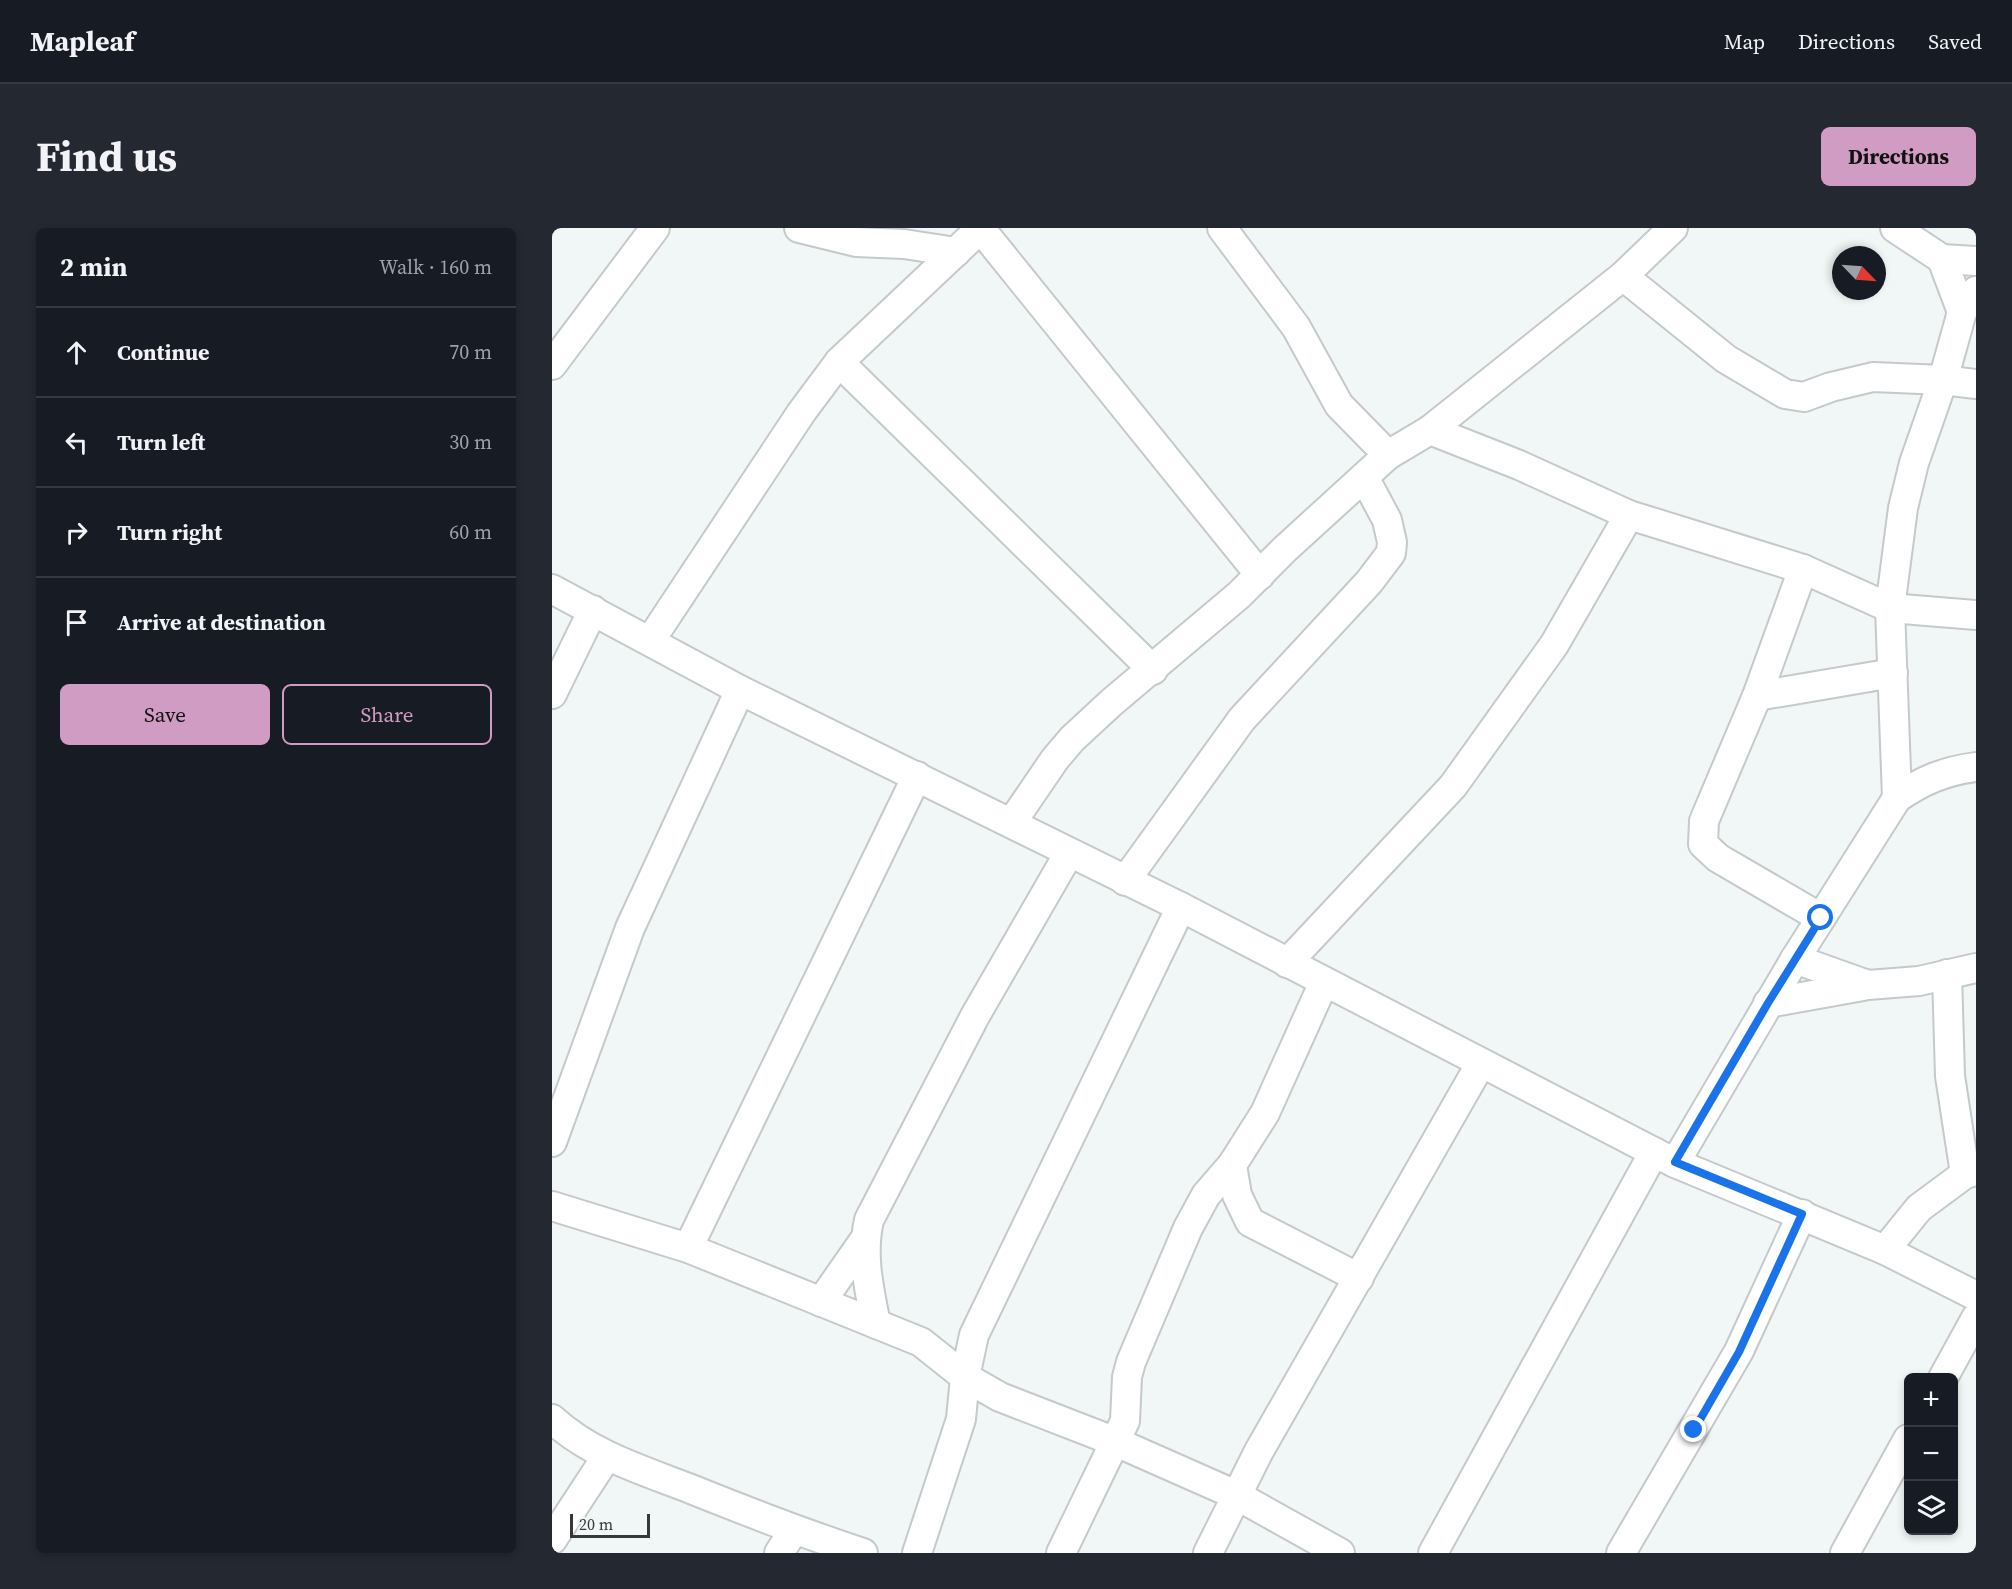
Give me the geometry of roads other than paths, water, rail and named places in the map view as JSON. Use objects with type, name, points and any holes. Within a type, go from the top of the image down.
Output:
[{"type":"street","points":[[552,365],[654,228]]},
{"type":"street","points":[[799,228],[856,242],[895,236],[956,252]]},
{"type":"street","points":[[650,640],[801,413],[839,362],[981,228],[1260,575]]},
{"type":"street","points":[[1012,822],[1072,739],[1112,702],[1154,670],[1388,455],[1430,430],[1623,276],[1673,228]]},
{"type":"street","points":[[1895,228],[1942,259],[1969,302],[1914,462],[1903,507],[1890,608],[1897,798]]},
{"type":"street","points":[[1233,232],[1296,327],[1339,405],[1388,455]]},
{"type":"street","points":[[1942,259],[1976,261]]},
{"type":"street","points":[[1623,276],[1726,359],[1785,394],[1804,397],[1831,387],[1873,377],[1976,384]]},
{"type":"street","points":[[839,362],[1154,670]]},
{"type":"street","points":[[1430,430],[1519,465],[1629,515],[1803,569],[1890,608],[1976,615]]},
{"type":"street","points":[[1125,882],[1242,719],[1369,582],[1391,553],[1392,542],[1387,520],[1364,477]]},
{"type":"street","points":[[1287,963],[1453,786],[1554,645],[1629,515]]},
{"type":"street","points":[[1803,569],[1757,696],[1704,821],[1703,844],[1718,858],[1821,918]]},
{"type":"street","points":[[552,589],[740,690],[1012,822],[1125,882],[1181,907],[1665,1157],[1885,1250],[1976,1296]]},
{"type":"street","points":[[552,693],[592,610]]},
{"type":"street","points":[[1757,696],[1893,673]]},
{"type":"street","points":[[552,1142],[630,928],[740,690]]},
{"type":"street","points":[[1433,1553],[1665,1157],[1768,1003],[1897,798],[1923,781],[1950,771],[1976,767]]},
{"type":"street","points":[[688,1248],[918,776]]},
{"type":"street","points":[[821,1302],[865,1239],[882,1193],[964,1037],[1068,853]]},
{"type":"street","points":[[917,1553],[962,1419],[965,1377],[974,1335],[1181,907]]},
{"type":"street","points":[[1795,959],[1868,985]]},
{"type":"street","points":[[1768,1003],[1868,985],[1919,981],[1976,968]]},
{"type":"street","points":[[1885,1250],[1919,1208],[1971,1172],[1950,1076],[1947,974]]},
{"type":"street","points":[[1061,1553],[1125,1421],[1127,1377],[1131,1362],[1188,1228],[1206,1195],[1232,1165],[1264,1113],[1324,982]]},
{"type":"street","points":[[1208,1553],[1236,1495],[1480,1063]]},
{"type":"street","points":[[1232,1165],[1237,1195],[1250,1222],[1359,1278]]},
{"type":"street","points":[[552,1206],[688,1248],[921,1342],[965,1377],[1000,1397],[1116,1442],[1236,1495],[1340,1553]]},
{"type":"street","points":[[1621,1553],[1739,1352],[1802,1214]]},
{"type":"street","points":[[865,1239],[868,1285],[876,1324]]},
{"type":"street","points":[[1945,1373],[1976,1318]]},
{"type":"street","points":[[921,1342],[974,1335]]},
{"type":"street","points":[[962,1419],[1000,1397]]},
{"type":"street","points":[[552,1419],[572,1437],[607,1456],[787,1541],[863,1553]]},
{"type":"street","points":[[1845,1553],[1904,1446]]},
{"type":"street","points":[[552,1540],[607,1456]]}]
